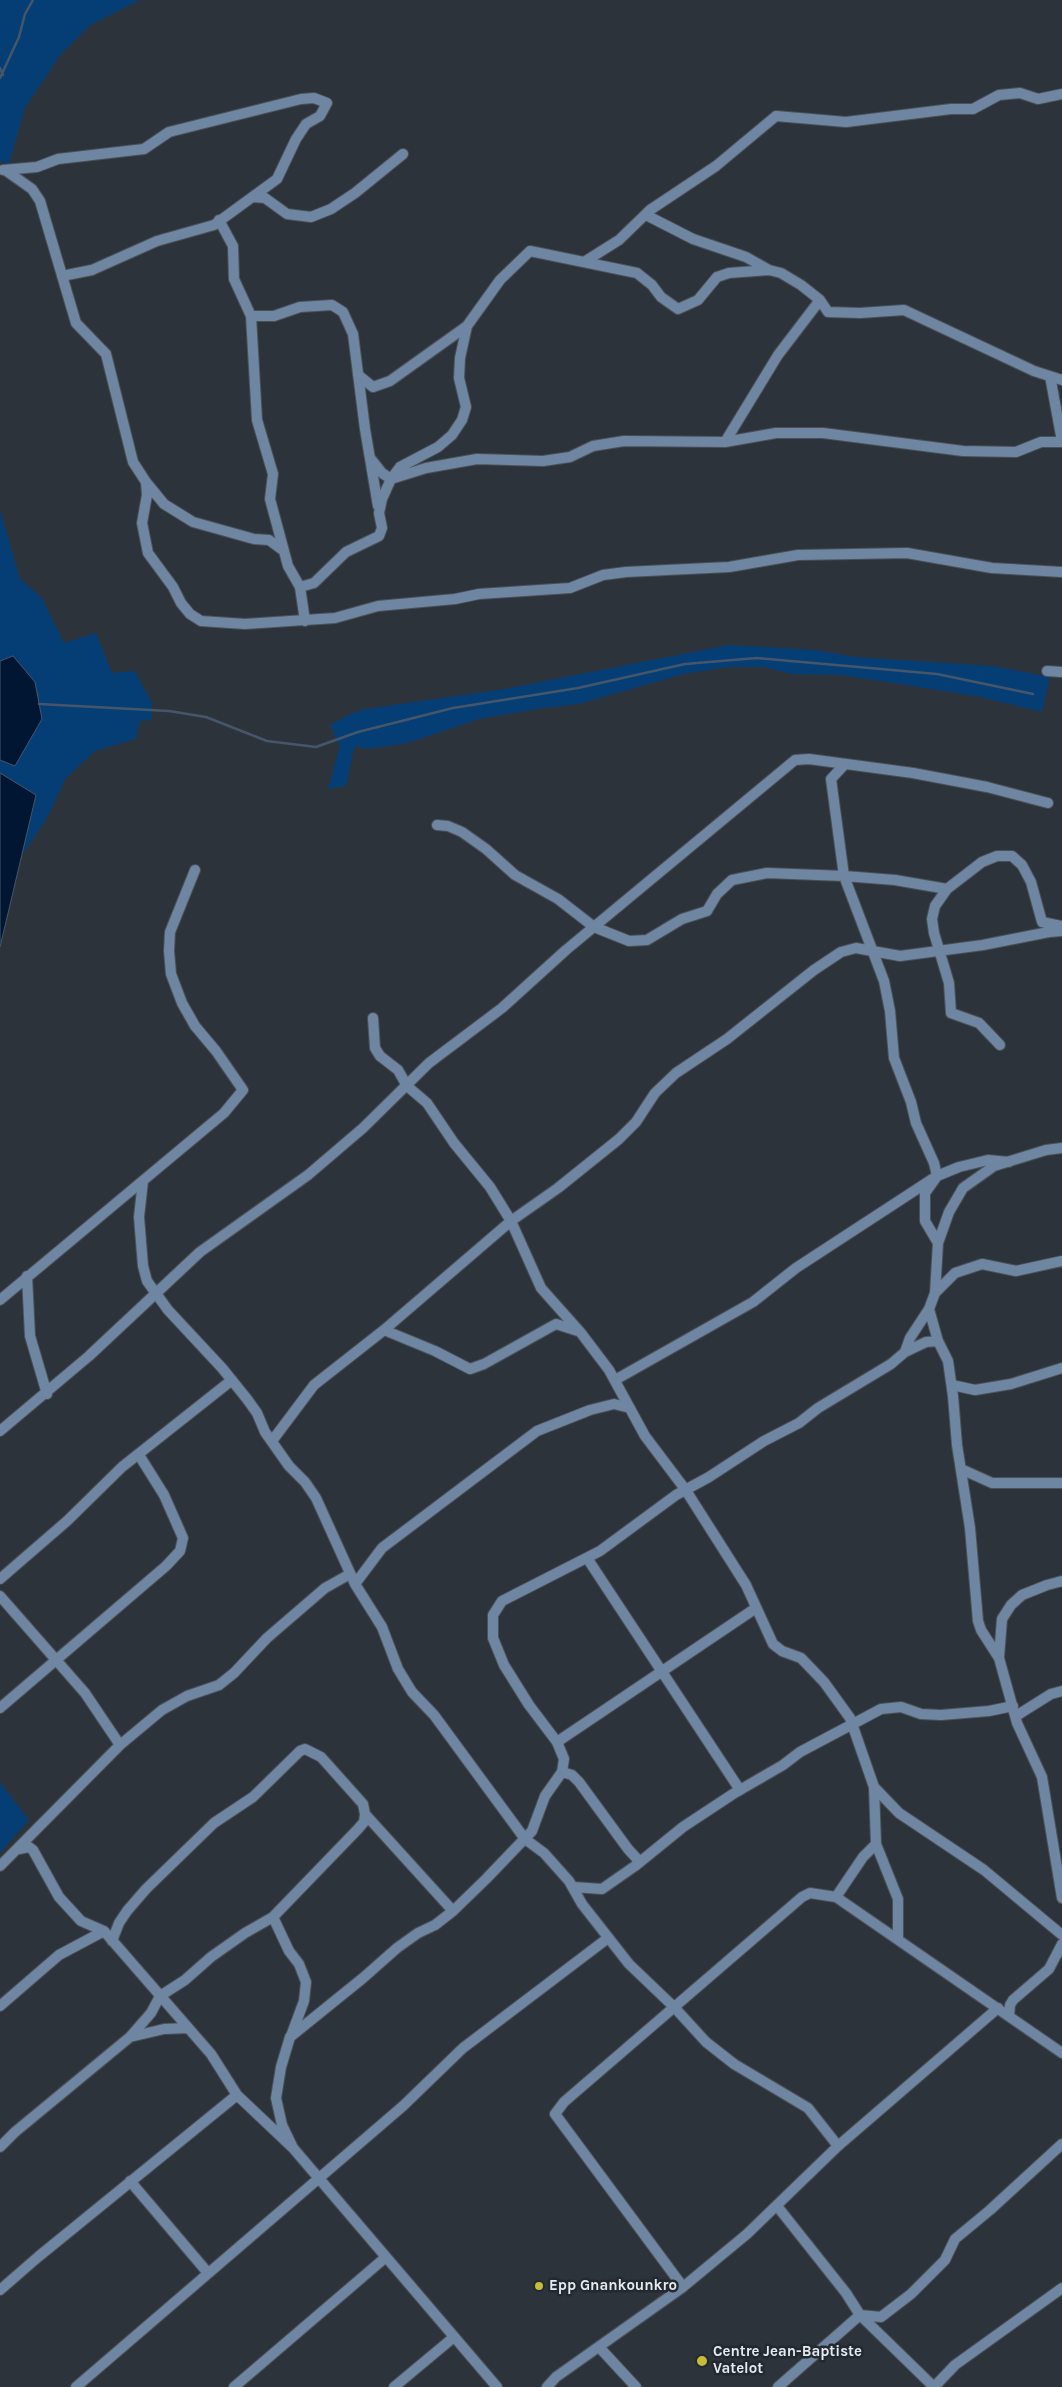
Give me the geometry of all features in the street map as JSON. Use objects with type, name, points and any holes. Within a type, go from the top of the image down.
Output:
[{"type":"street","points":[[584,262],[619,240],[646,215],[716,166],[776,116],[846,122],[973,109],[999,95],[1020,93],[1038,99],[1062,94]]},
{"type":"street","points":[[3,169],[37,167],[58,159],[144,149],[169,132],[301,99],[314,98],[327,103],[320,116],[306,124],[296,139],[277,179],[214,225],[157,241],[92,270],[62,276]]},
{"type":"street","points":[[254,196],[266,198],[287,214],[312,217],[331,209],[355,193],[403,154]]},
{"type":"street","points":[[3,169],[32,189],[40,201],[76,323],[106,354],[132,462],[146,482],[164,504],[193,522],[254,539],[270,540],[284,551]]},
{"type":"street","points":[[646,215],[694,239],[746,257],[769,270],[781,273],[801,285],[820,300],[828,312],[904,310],[1034,371],[1062,380]]},
{"type":"street","points":[[220,220],[233,246],[234,279],[251,316],[257,420],[273,474],[270,499],[288,566],[300,587],[305,621]]},
{"type":"street","points":[[358,375],[373,387],[390,381],[467,326],[500,280],[530,251],[638,273],[652,284],[661,297],[678,309],[698,300],[716,277],[729,273],[769,270]]},
{"type":"street","points":[[725,442],[778,355],[820,300]]},
{"type":"street","points":[[251,316],[274,316],[300,306],[332,305],[343,312],[353,334],[370,459],[382,528],[379,536],[346,552],[314,583],[300,587]]},
{"type":"street","points":[[380,513],[382,499],[391,479],[400,467],[438,447],[452,435],[462,420],[466,407],[459,378],[460,358],[467,326]]},
{"type":"street","points":[[391,479],[426,468],[477,459],[543,461],[570,458],[593,446],[624,441],[725,442],[776,433],[823,433],[963,452],[1016,452],[1041,442],[1062,441],[1050,376]]},
{"type":"street","points":[[370,459],[382,473],[391,479]]},
{"type":"street","points":[[146,482],[147,495],[142,523],[148,554],[190,614],[201,621],[245,624],[335,618],[378,606],[455,600],[479,594],[570,588],[603,576],[626,572],[729,567],[798,555],[907,553],[992,568],[1062,572]]},
{"type":"street","points":[[1047,671],[1062,672]]},
{"type":"street","points":[[0,1431],[47,1394],[200,1252],[308,1175],[362,1128],[429,1063],[502,1008],[594,927],[795,760],[809,759],[913,773],[987,787],[1048,803]]},
{"type":"street","points":[[845,764],[831,779],[844,876],[884,981],[890,1011],[894,1058],[911,1102],[916,1123],[934,1163],[937,1176],[925,1193],[925,1221],[938,1243]]},
{"type":"street","points":[[437,825],[448,826],[462,832],[486,849],[515,875],[558,899],[594,927],[629,941],[647,940],[682,919],[707,911],[717,894],[732,880],[767,873],[895,880],[947,889]]},
{"type":"street","points":[[1000,1045],[979,1023],[951,1013],[949,983],[932,919],[935,906],[947,889],[982,862],[997,856],[1012,856],[1022,866],[1031,882],[1042,922],[1062,926]]},
{"type":"street","points":[[0,1300],[224,1113],[243,1090],[216,1051],[195,1026],[182,1003],[171,974],[170,932],[195,870]]},
{"type":"street","points":[[272,1441],[314,1384],[384,1330],[511,1221],[558,1188],[619,1139],[636,1122],[654,1093],[676,1073],[727,1039],[799,982],[841,952],[856,948],[900,956],[983,945],[1062,931]]},
{"type":"street","points":[[373,1018],[376,1048],[380,1056],[398,1070],[407,1086],[427,1104],[454,1143],[490,1187],[511,1221],[541,1288],[582,1333],[615,1380],[645,1436],[685,1489],[746,1585],[773,1644],[782,1651],[801,1658],[810,1666],[841,1705],[852,1724],[874,1787],[876,1844],[898,1899],[898,1939]]},
{"type":"street","points":[[936,1293],[938,1243],[949,1212],[964,1188],[994,1166],[1046,1150],[1062,1148]]},
{"type":"street","points":[[615,1380],[753,1302],[796,1268],[937,1176],[959,1167],[988,1160],[1008,1162]]},
{"type":"street","points":[[143,1181],[139,1217],[143,1266],[147,1281],[168,1310],[232,1380],[257,1413],[272,1441],[289,1466],[305,1482],[316,1498],[350,1574],[382,1628],[398,1668],[412,1692],[434,1715],[525,1839],[544,1853],[573,1886],[582,1904],[629,1964],[674,2007],[706,2042],[734,2064],[808,2108],[838,2146]]},
{"type":"street","points":[[905,1352],[910,1338],[929,1309],[936,1293],[955,1273],[982,1264],[1016,1271],[1062,1261]]},
{"type":"street","points":[[27,1276],[30,1336],[47,1394]]},
{"type":"street","points":[[929,1309],[938,1341],[948,1361],[952,1385],[957,1444],[971,1537],[978,1621],[981,1630],[999,1658],[1014,1711],[1042,1777],[1062,1898]]},
{"type":"street","points":[[384,1330],[435,1351],[470,1369],[484,1364],[556,1324],[582,1333]]},
{"type":"street","points":[[290,2037],[397,1948],[418,1933],[435,1925],[453,1911],[532,1831],[545,1796],[562,1772],[564,1759],[557,1742],[504,1665],[493,1638],[493,1615],[502,1601],[587,1558],[685,1489],[709,1477],[764,1441],[799,1423],[818,1408],[892,1364],[905,1352],[926,1342],[938,1341]]},
{"type":"street","points":[[952,1385],[975,1390],[1011,1384],[1062,1368]]},
{"type":"street","points":[[0,1579],[67,1520],[122,1467],[232,1380]]},
{"type":"street","points":[[355,1584],[382,1548],[537,1431],[614,1404],[630,1408]]},
{"type":"street","points":[[0,1708],[166,1566],[180,1551],[182,1538],[164,1496],[139,1455]]},
{"type":"street","points":[[962,1469],[992,1483],[1062,1483]]},
{"type":"street","points":[[587,1558],[740,1790]]},
{"type":"street","points":[[0,1866],[120,1745],[162,1710],[187,1696],[219,1685],[234,1673],[266,1638],[325,1588],[350,1574]]},
{"type":"street","points":[[999,1658],[1002,1619],[1010,1604],[1022,1595],[1062,1581]]},
{"type":"street","points":[[0,1596],[57,1659],[102,1714],[120,1745]]},
{"type":"street","points":[[557,1742],[756,1608]]},
{"type":"street","points":[[573,1886],[602,1889],[684,1827],[740,1790],[784,1765],[800,1752],[882,1709],[901,1707],[921,1714],[941,1715],[1014,1711],[1062,1691]]},
{"type":"street","points":[[0,2147],[49,2103],[130,2037],[151,2013],[160,1996],[186,1980],[211,1957],[245,1933],[273,1917],[364,1822],[363,1804],[328,1764],[311,1751],[306,1749],[300,1751],[253,1797],[214,1823],[146,1890],[119,1923],[112,1941]]},
{"type":"street","points":[[562,1772],[572,1774],[579,1782],[628,1849],[640,1862]]},
{"type":"street","points":[[874,1787],[899,1812],[984,1870],[1062,1935]]},
{"type":"street","points":[[365,1814],[453,1911]]},
{"type":"street","points":[[836,1896],[863,1857],[876,1844]]},
{"type":"street","points":[[19,1848],[28,1847],[33,1850],[59,1897],[81,1921],[104,1931],[210,2054],[237,2095],[293,2148],[497,2387]]},
{"type":"street","points":[[684,2287],[555,2114],[564,2102],[802,1897],[810,1893],[836,1896],[1062,2054]]},
{"type":"street","points":[[273,1917],[289,1951],[299,1964],[306,1982],[304,2001],[281,2067],[276,2098],[282,2125],[293,2148]]},
{"type":"street","points":[[0,2006],[59,1955],[104,1931]]},
{"type":"street","points":[[76,2387],[403,2106],[463,2048],[608,1938]]},
{"type":"street","points":[[1009,2016],[1010,2005],[1013,2000],[1049,1969],[1062,1944]]},
{"type":"street","points":[[548,2387],[556,2377],[684,2287],[777,2206],[838,2146],[998,2008]]},
{"type":"street","points":[[130,2037],[164,2029],[188,2028]]},
{"type":"street","points":[[0,2290],[130,2181],[237,2095]]},
{"type":"street","points":[[778,2387],[860,2315],[881,2317],[906,2298],[945,2260],[954,2239],[990,2210],[1062,2144]]},
{"type":"street","points":[[130,2181],[208,2273]]},
{"type":"street","points":[[777,2206],[846,2293],[860,2315],[934,2387],[955,2365],[1062,2288]]},
{"type":"street","points":[[234,2387],[386,2257]]},
{"type":"street","points":[[394,2387],[454,2337]]},
{"type":"street","points":[[599,2347],[636,2387]]},
{"type":"shaded area","points":[[0,0],[140,0],[91,25],[61,54],[25,108],[9,164],[0,161]]},
{"type":"shaded area","points":[[0,510],[20,579],[42,598],[64,643],[96,633],[112,673],[135,671],[152,703],[152,720],[140,721],[136,739],[95,751],[66,778],[47,818],[23,854],[36,795],[0,773],[0,760],[15,766],[13,656],[0,661]]},
{"type":"shaded area","points":[[729,645],[816,650],[854,657],[993,666],[1050,677],[1042,712],[981,697],[840,675],[792,674],[764,667],[728,667],[684,674],[579,704],[479,719],[408,743],[368,749],[355,746],[346,786],[328,789],[340,746],[330,725],[348,715],[365,709],[505,689]]},
{"type":"shaded area","points":[[13,656],[35,682],[42,719],[15,766],[0,760],[0,661]]},
{"type":"shaded area","points":[[0,773],[36,795],[0,947]]},
{"type":"shaded area","points":[[0,1782],[29,1820],[0,1853]]},
{"type":"waterway","points":[[0,78],[19,37],[25,14],[33,0]]},
{"type":"waterway","points":[[0,68],[3,75]]},
{"type":"waterway","points":[[39,704],[169,711],[206,717],[267,741],[316,747],[358,732],[453,708],[578,688],[685,664],[757,658],[937,674],[1033,694]]},
{"type":"place","name":"Epp Gnankounkro","points":[[539,2286]]},
{"type":"place","name":"Centre Jean-Baptiste Vatelot","points":[[702,2361]]}]
